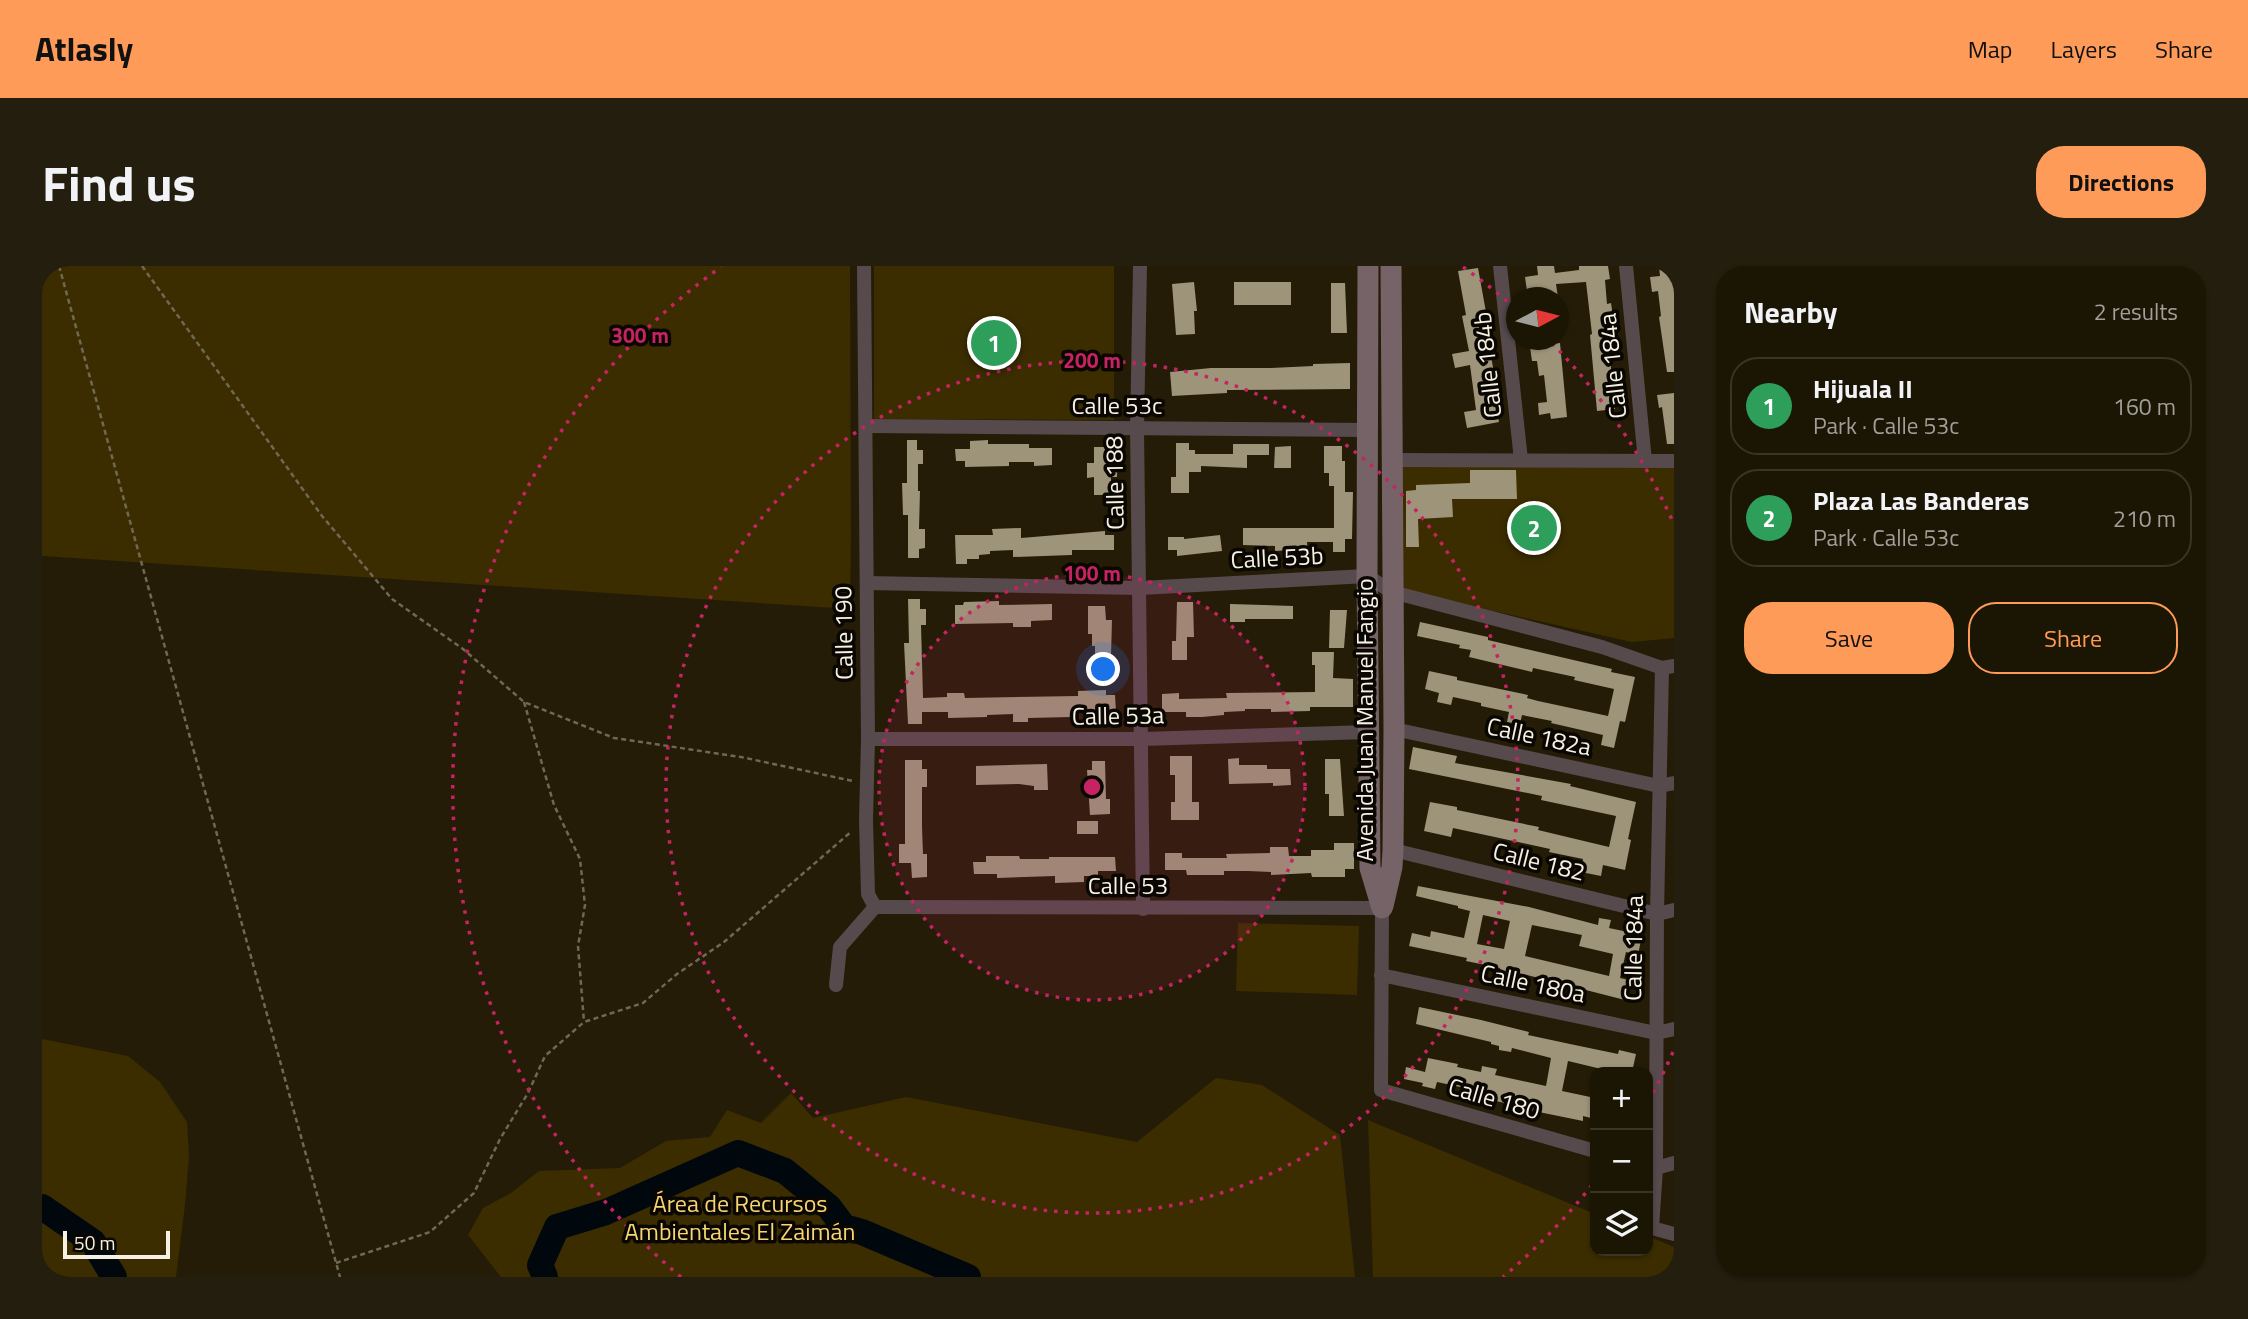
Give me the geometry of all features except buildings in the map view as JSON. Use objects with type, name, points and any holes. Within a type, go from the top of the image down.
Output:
[{"type":"main road","name":"Avenida Juan Manuel Fangio","points":[[1368,266],[1370,867],[1382,908]]},
{"type":"main road","name":"Avenida Juan Manuel Fangio","points":[[1382,908],[1392,867],[1393,850],[1391,266]]},
{"type":"street","name":"Calle 190","points":[[864,266],[867,426],[866,820],[868,894],[875,907]]},
{"type":"street","name":"Calle 188","points":[[1140,266],[1137,429],[1143,909]]},
{"type":"street","name":"Calle 184b","points":[[1500,266],[1521,460]]},
{"type":"street","name":"Calle 184a","points":[[1626,266],[1645,461]]},
{"type":"street","name":"Calle 53c","points":[[867,426],[1368,430]]},
{"type":"street","points":[[1392,460],[1674,461]]},
{"type":"street","points":[[1367,576],[1392,592],[1668,667]]},
{"type":"street","name":"Calle 53b","points":[[867,583],[1140,588],[1367,576]]},
{"type":"street","name":"Calle 184a","points":[[1653,1134],[1657,914],[1667,784],[1668,667]]},
{"type":"street","name":"Calle 182a","points":[[1394,729],[1667,784]]},
{"type":"street","name":"Calle 53a","points":[[868,739],[1142,740],[1368,732]]},
{"type":"street","name":"Calle 182","points":[[1393,850],[1657,914],[1674,910]]},
{"type":"street","points":[[836,985],[840,947],[875,907]]},
{"type":"street","name":"Calle 53","points":[[875,907],[1382,908]]},
{"type":"street","points":[[1381,975],[1382,908]]},
{"type":"street","name":"Calle 180a","points":[[1381,975],[1656,1033],[1674,1029]]},
{"type":"street","name":"Calle 180","points":[[1381,975],[1381,1090],[1590,1150]]},
{"type":"street","points":[[1653,1167],[1674,1163]]},
{"type":"street","name":"Calle 184a","points":[[1652,1193],[1652,1228],[1674,1234]]},
{"type":"path","points":[[59,266],[340,1277]]},
{"type":"path","points":[[142,266],[322,516],[392,599],[463,649],[524,702],[614,738],[741,757],[867,784]]},
{"type":"path","points":[[524,702],[554,805],[580,859],[585,905],[578,946],[584,1022]]},
{"type":"path","points":[[336,1263],[430,1232],[474,1193],[545,1056],[584,1022],[643,1003],[677,974],[723,942],[866,820]]},
{"type":"green space","points":[[42,266],[850,266],[850,609],[42,556]]},
{"type":"green space","points":[[874,266],[1114,266],[1114,420],[874,419]]},
{"type":"green space","points":[[1394,463],[1674,466],[1674,638],[1632,642],[1395,589]]},
{"type":"green space","points":[[1238,923],[1359,926],[1357,995],[1236,991]]},
{"type":"green space","points":[[42,1039],[128,1056],[160,1082],[187,1122],[189,1156],[176,1277],[42,1277]]},
{"type":"green space","name":"Área de Recursos Ambientales El Zaimán","points":[[1216,1078],[1262,1085],[1340,1135],[1355,1277],[501,1277],[468,1235],[483,1208],[511,1193],[539,1171],[620,1168],[666,1141],[710,1137],[727,1110],[761,1123],[791,1093],[813,1118],[906,1097],[1137,1142]]},
{"type":"green space","points":[[1368,1120],[1590,1212],[1590,1256],[1653,1256],[1653,1238],[1674,1247],[1674,1277],[1373,1277]]},
{"type":"waterway","points":[[545,1277],[540,1265],[557,1227],[606,1212],[738,1153],[785,1171],[829,1207],[844,1227],[968,1277]]},
{"type":"waterway","points":[[42,1207],[93,1242],[114,1277]]},
{"type":"place","name":"Hijuala II","points":[[994,343]]},
{"type":"place","name":"Plaza Las Banderas","points":[[1534,528]]}]
